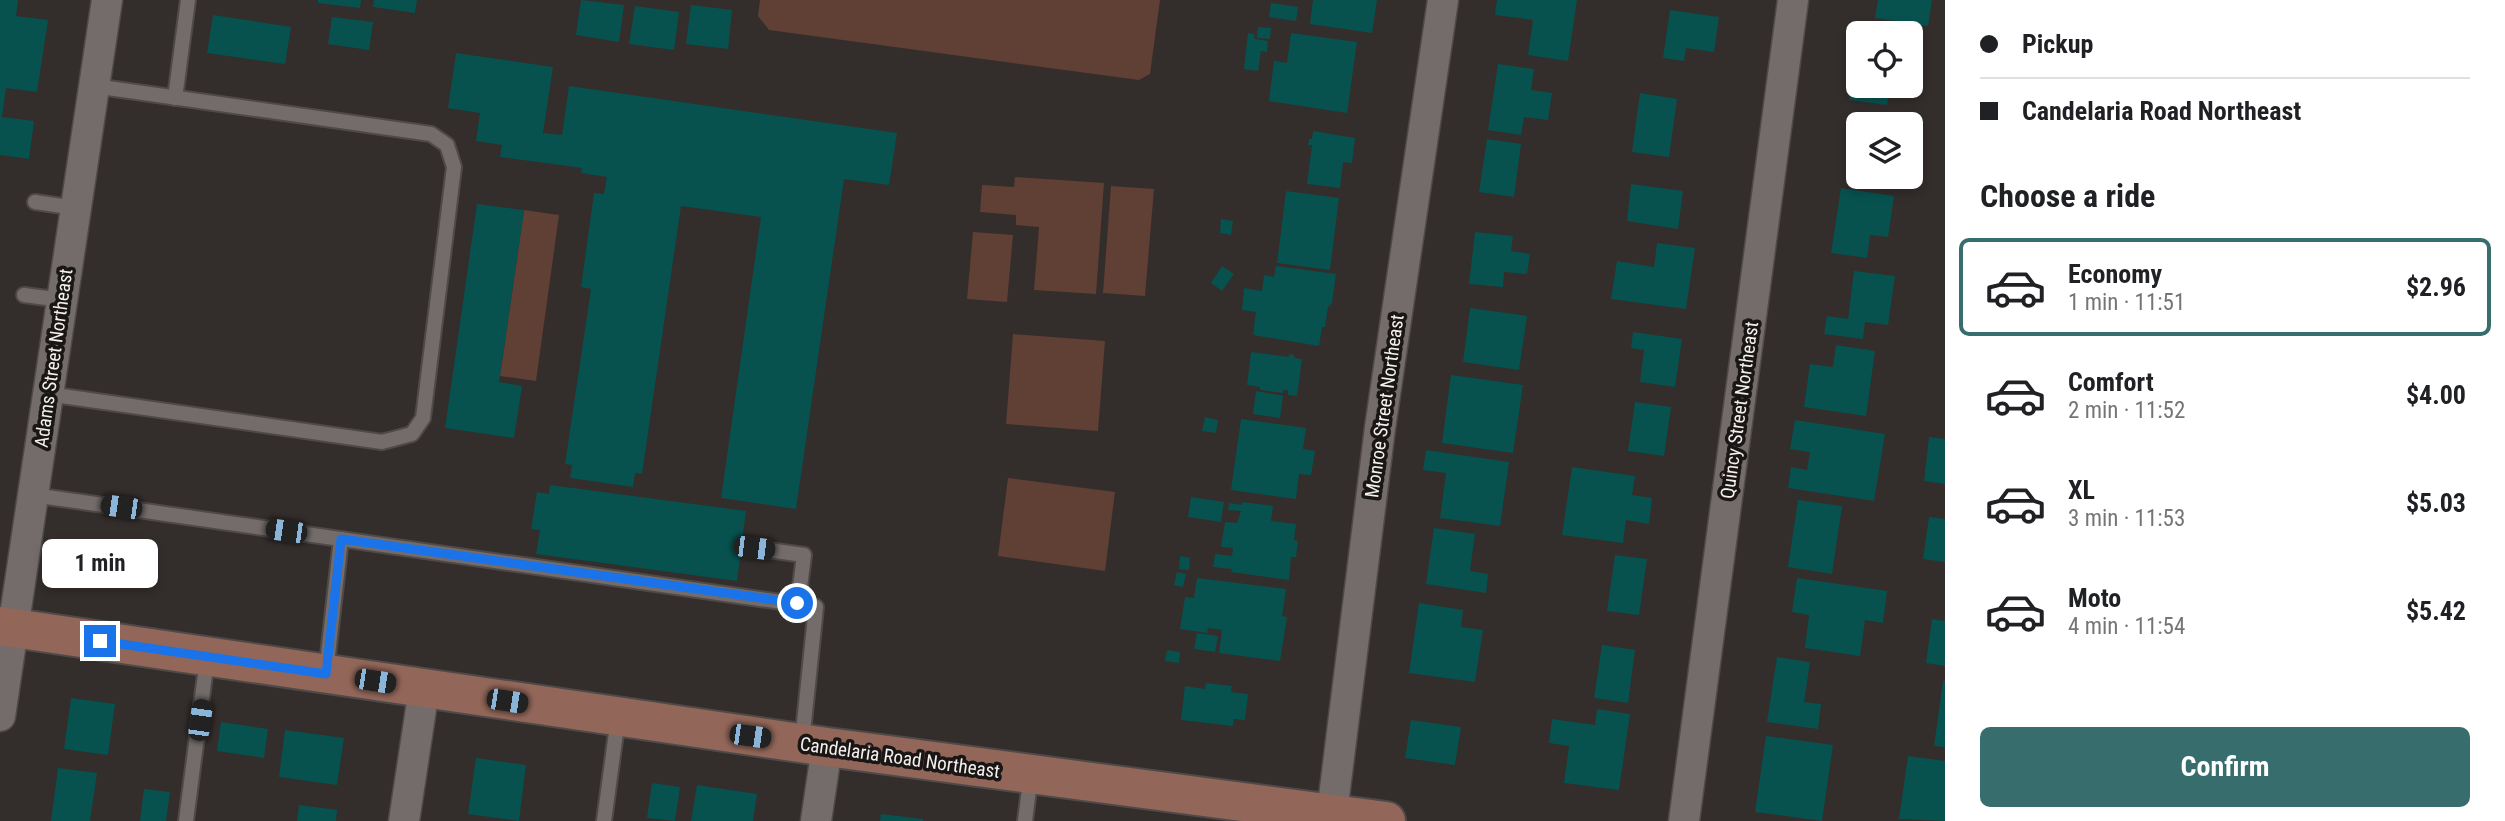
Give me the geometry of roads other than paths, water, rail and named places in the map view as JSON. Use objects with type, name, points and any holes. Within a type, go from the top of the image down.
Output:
[{"type":"main road","name":"Candelaria Road Northeast","points":[[6,627],[618,717],[1031,774],[1233,811],[1332,813],[1386,821]]},
{"type":"street","name":"Adams Street Northeast","points":[[0,716],[6,627],[33,495],[107,0]]},
{"type":"street","name":"Monroe Street Northeast","points":[[1332,813],[1380,428],[1443,0]]},
{"type":"street","name":"Quincy Street Northeast","points":[[1684,821],[1793,0]]},
{"type":"street","points":[[404,821],[424,688]]},
{"type":"street","points":[[815,745],[816,821]]},
{"type":"lane","points":[[175,98],[188,0]]},
{"type":"lane","points":[[48,394],[382,442],[412,434],[423,418],[454,167],[447,145],[431,134],[94,86]]},
{"type":"lane","points":[[35,202],[76,208]]},
{"type":"lane","points":[[24,295],[62,300]]},
{"type":"lane","points":[[33,495],[816,607],[815,745]]},
{"type":"lane","points":[[326,674],[341,539]]},
{"type":"lane","points":[[754,548],[803,555],[797,603]]},
{"type":"lane","points":[[186,821],[208,657]]},
{"type":"lane","points":[[604,821],[618,717]]},
{"type":"lane","points":[[1025,821],[1031,774]]}]
